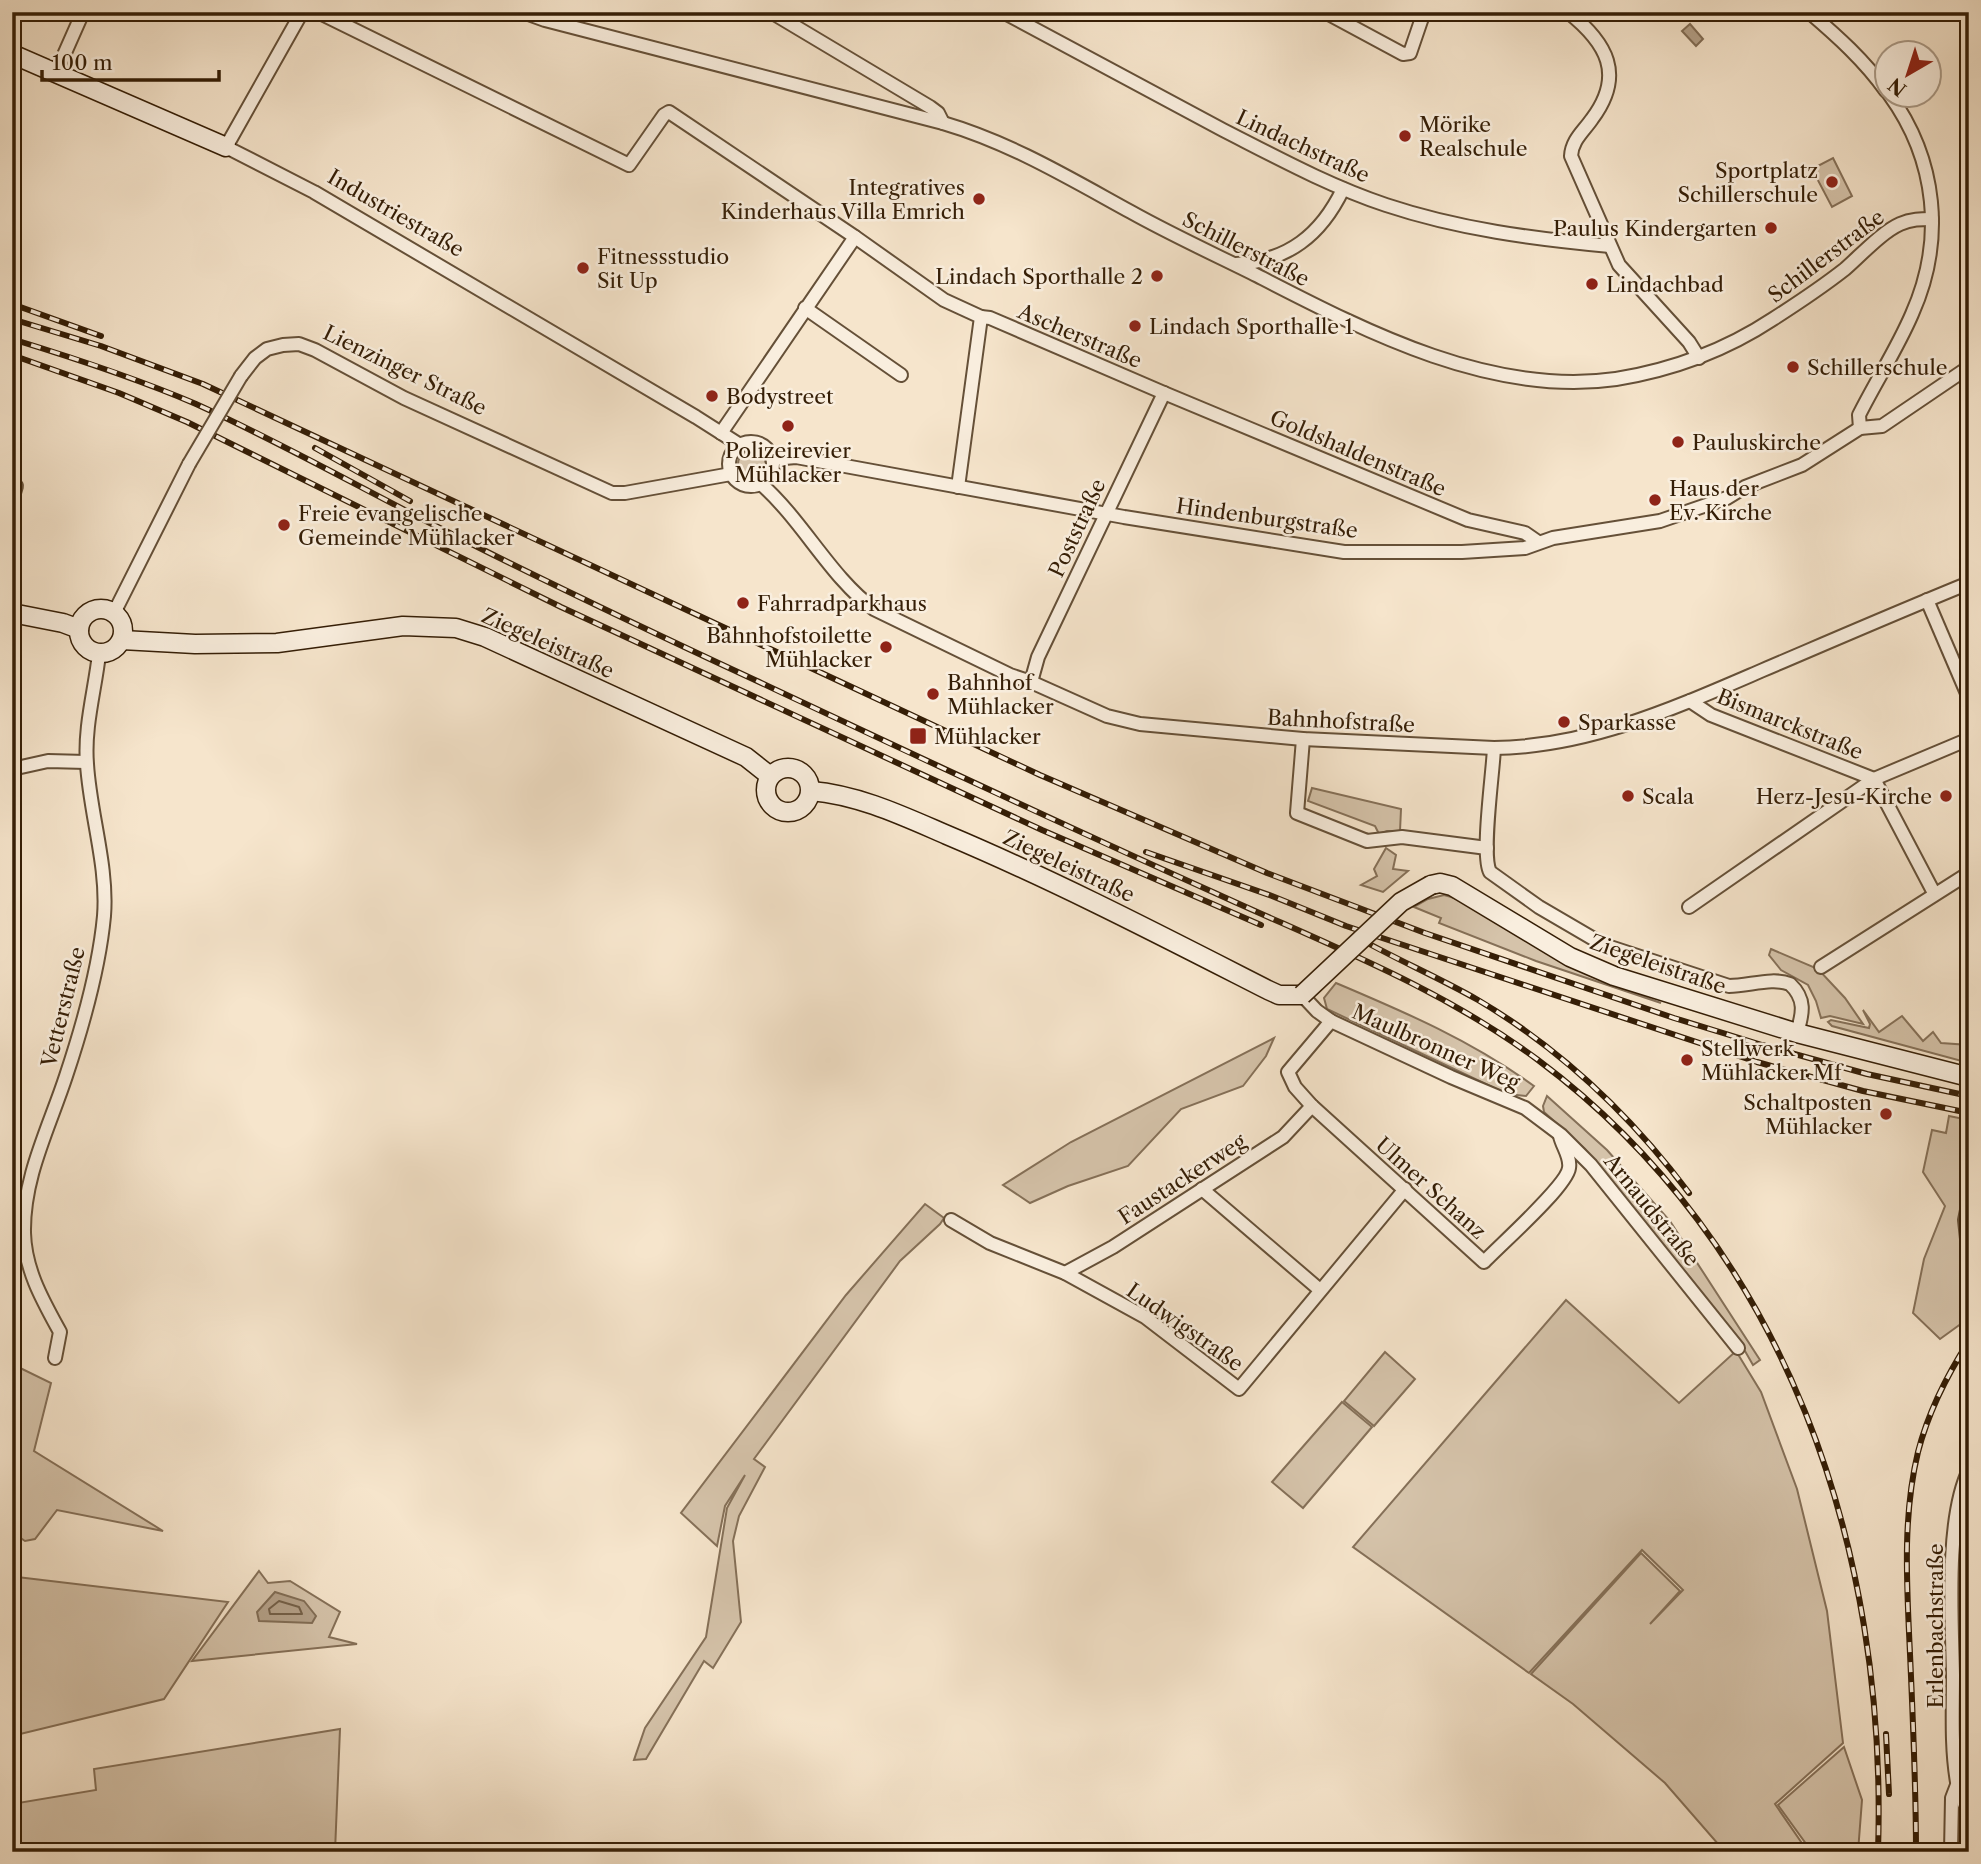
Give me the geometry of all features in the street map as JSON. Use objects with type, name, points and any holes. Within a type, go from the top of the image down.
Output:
[{"type":"street","points":[[56,74],[83,12]]},
{"type":"street","points":[[226,147],[302,12]]},
{"type":"street","name":"Ascherstraße","points":[[318,12],[629,165],[664,115],[669,112],[855,236],[944,300],[1164,393]]},
{"type":"street","name":"Schillerstraße","points":[[523,12],[545,20],[943,123],[1014,148],[1137,216],[1365,329],[1410,348],[1501,373],[1543,380],[1612,379],[1651,373],[1699,358],[1782,314],[1827,283],[1897,226],[1913,219],[1932,219]]},
{"type":"street","points":[[771,12],[930,107],[938,113],[943,123]]},
{"type":"street","name":"Lindachstraße","points":[[1003,12],[1264,151],[1343,189],[1441,221],[1507,234],[1609,246]]},
{"type":"street","points":[[1325,12],[1403,54],[1410,53],[1414,47],[1424,12]]},
{"type":"street","points":[[1568,12],[1587,27],[1603,47],[1610,72],[1608,93],[1599,110],[1572,144],[1571,156],[1619,265],[1689,342],[1699,358]]},
{"type":"street","points":[[1809,12],[1872,72]]},
{"type":"street","name":"Industriestraße","points":[[12,54],[226,147],[314,191],[740,445]]},
{"type":"street","points":[[1860,428],[1859,415],[1918,299],[1928,258],[1932,199],[1916,138],[1897,108]]},
{"type":"street","points":[[1234,264],[1268,259],[1299,245],[1310,237],[1329,214],[1343,189]]},
{"type":"street","points":[[721,433],[855,236]]},
{"type":"street","points":[[805,308],[901,375]]},
{"type":"street","points":[[958,487],[981,317]]},
{"type":"street","name":"Lienzinger Straße","points":[[114,613],[188,464],[241,376],[255,358],[267,349],[283,345],[299,344],[316,350],[404,398],[612,493],[732,474]]},
{"type":"street","name":"Hindenburgstraße","points":[[773,459],[796,457],[1106,513],[1344,552],[1462,552],[1525,548],[1538,542],[1660,522],[1727,498],[1745,487],[1802,465],[1860,428],[1882,426],[1969,367]]},
{"type":"street","name":"Poststraße","points":[[1031,682],[1038,657],[1164,393]]},
{"type":"street","name":"Goldshaldenstraße","points":[[1164,393],[1468,520],[1525,533],[1538,542]]},
{"type":"street","points":[[747,442],[760,443],[771,452],[773,471],[761,484],[748,486],[736,480],[732,474],[729,461],[740,445],[747,442]]},
{"type":"street","points":[[12,484],[16,486],[12,500]]},
{"type":"street","name":"Bahnhofstraße","points":[[761,484],[777,498],[860,598],[874,609],[1010,675],[1107,716],[1140,724],[1303,739],[1494,748],[1529,748],[1561,742],[1627,724],[1690,701],[1969,583]]},
{"type":"street","points":[[1927,600],[1969,698]]},
{"type":"street","points":[[107,609],[114,613],[123,625],[122,640],[113,651],[99,654],[92,652],[82,643],[79,629],[81,621],[92,611],[107,609]]},
{"type":"street","points":[[12,613],[63,623],[79,629]]},
{"type":"street","name":"Ziegeleistraße","points":[[122,640],[277,643],[403,626],[456,628],[485,637],[746,757],[770,776]]},
{"type":"street","name":"Vetterstraße","points":[[55,1358],[60,1332],[35,1285],[24,1234],[29,1180],[67,1075],[88,1005],[104,918],[104,895],[86,762],[88,724],[99,654]]},
{"type":"street","name":"Bismarckstraße","points":[[1690,701],[1711,715],[1874,779],[1934,893]]},
{"type":"street","points":[[1303,739],[1297,813],[1367,841],[1402,837],[1487,848]]},
{"type":"street","points":[[1689,907],[1874,779],[1969,739]]},
{"type":"street","points":[[1494,748],[1487,867],[1495,877],[1539,907],[1604,945],[1729,986],[1776,981],[1790,984],[1802,1001],[1797,1033]]},
{"type":"street","points":[[12,769],[48,761],[86,762]]},
{"type":"street","points":[[782,769],[796,769],[807,778],[811,791],[805,805],[792,813],[778,810],[767,799],[766,783],[770,776],[782,769]]},
{"type":"street","name":"Ziegeleistraße","points":[[811,791],[841,795],[917,822],[1049,881],[1279,995],[1302,995],[1401,902],[1420,889],[1440,883],[1465,893],[1523,930],[1590,967],[1797,1033],[1969,1077]]},
{"type":"street","points":[[1821,967],[1969,873]]},
{"type":"street","points":[[1302,995],[1331,1021]]},
{"type":"street","name":"Ulmer Schanz","points":[[1331,1021],[1288,1072],[1295,1087],[1312,1106],[1484,1262],[1559,1186],[1569,1171],[1560,1135]]},
{"type":"street","name":"Maulbronner Weg","points":[[1331,1021],[1525,1108]]},
{"type":"street","name":"Faustackerweg","points":[[1065,1273],[1113,1247],[1283,1137],[1312,1106]]},
{"type":"street","name":"Arnaudstraße","points":[[1525,1108],[1560,1135],[1591,1165],[1738,1348]]},
{"type":"street","points":[[1202,1189],[1320,1290]]},
{"type":"street","name":"Ludwigstraße","points":[[951,1220],[990,1243],[1065,1273],[1144,1317],[1239,1389],[1405,1189]]},
{"type":"street","points":[[1969,1200],[1965,1220],[1969,1258]]},
{"type":"street","name":"Erlenbachstraße","points":[[1957,1785],[1951,1616],[1955,1526],[1963,1481],[1969,1470]]},
{"type":"street","points":[[1957,1785],[1969,1817]]},
{"type":"street","points":[[1951,1852],[1952,1798],[1957,1785]]},
{"type":"shaded area","name":"Sportplatz Schillerschule","points":[[1833,158],[1852,196],[1832,207],[1812,169]]},
{"type":"shaded area","points":[[752,450],[762,454],[766,464],[762,474],[752,478],[742,474],[738,464],[742,454]]},
{"type":"shaded area","points":[[1312,788],[1401,809],[1400,831],[1379,834],[1375,826],[1308,801]]},
{"type":"shaded area","points":[[1386,848],[1396,855],[1393,869],[1408,871],[1383,892],[1361,885],[1377,876],[1374,869]]},
{"type":"shaded area","points":[[1444,895],[1481,911],[1543,951],[1572,966],[1661,1003],[1536,961],[1439,923],[1441,918],[1414,907],[1428,899]]},
{"type":"shaded area","points":[[1771,949],[1818,969],[1845,998],[1863,1024],[1830,1016],[1821,1018],[1808,985],[1781,970],[1769,955]]},
{"type":"shaded area","points":[[1336,983],[1463,1042],[1534,1086],[1526,1096],[1507,1094],[1327,1009],[1324,998]]},
{"type":"shaded area","points":[[1863,1010],[1879,1032],[1902,1016],[1923,1041],[1933,1032],[1941,1043],[1969,1045],[1969,1063],[1832,1026],[1828,1022],[1831,1020],[1869,1028],[1870,1024]]},
{"type":"shaded area","points":[[1274,1038],[1266,1056],[1243,1086],[1181,1109],[1128,1166],[1068,1186],[1030,1203],[1003,1185],[1071,1142]]},
{"type":"shaded area","points":[[1547,1096],[1607,1150],[1670,1221],[1760,1360],[1753,1365],[1741,1344],[1585,1149],[1544,1112]]},
{"type":"shaded area","points":[[1949,1116],[1969,1120],[1969,1318],[1940,1339],[1913,1313],[1924,1259],[1945,1206],[1923,1172],[1932,1130],[1946,1133]]},
{"type":"shaded area","points":[[925,1204],[944,1218],[940,1224],[900,1261],[754,1459],[765,1467],[739,1516],[733,1541],[741,1622],[713,1668],[704,1661],[646,1759],[634,1760],[645,1728],[706,1637],[727,1508],[745,1475],[725,1506],[717,1546],[681,1513],[846,1295]]},
{"type":"shaded area","points":[[1566,1300],[1679,1403],[1736,1351],[1761,1392],[1797,1489],[1827,1611],[1843,1743],[1775,1804],[1808,1852],[1725,1852],[1665,1783],[1573,1704],[1531,1674],[1641,1553],[1680,1591],[1650,1624],[1683,1590],[1642,1550],[1529,1673],[1353,1547]]},
{"type":"shaded area","points":[[1385,1352],[1415,1379],[1374,1426],[1344,1401]]},
{"type":"shaded area","points":[[12,1364],[51,1383],[34,1451],[163,1531],[57,1510],[35,1539],[25,1541],[12,1532]]},
{"type":"shaded area","points":[[1342,1402],[1372,1427],[1303,1508],[1272,1482]]},
{"type":"shaded area","points":[[259,1571],[268,1583],[290,1581],[340,1612],[329,1637],[357,1644],[192,1661]]},
{"type":"shaded area","points":[[17,1577],[228,1602],[164,1699],[12,1736],[12,1584]]},
{"type":"shaded area","points":[[340,1729],[335,1852],[12,1852],[12,1804],[96,1790],[94,1769]]},
{"type":"shaded area","points":[[1844,1747],[1862,1800],[1858,1852],[1812,1852],[1778,1805]]},
{"type":"water","points":[[1690,24],[1703,39],[1696,46],[1682,31]]},
{"type":"water","points":[[275,1592],[304,1601],[316,1616],[312,1623],[259,1621],[257,1612]]},
{"type":"railway","points":[[12,304],[101,336]]},
{"type":"railway","points":[[12,319],[101,346],[203,384],[1040,775],[1267,873],[1425,933],[1674,1018],[1867,1074],[1969,1096]]},
{"type":"railway","points":[[12,339],[128,377],[196,404],[632,622],[1042,814],[1381,968],[1462,1010],[1538,1060],[1625,1135],[1698,1220],[1758,1312],[1805,1412],[1840,1517],[1864,1627],[1876,1739],[1878,1852]]},
{"type":"railway","points":[[12,355],[119,393],[187,422],[561,607],[1042,830],[1261,925]]},
{"type":"railway","points":[[315,448],[410,501]]},
{"type":"railway","points":[[1146,852],[1272,896],[1346,926],[1757,1062],[1863,1091],[1969,1113]]},
{"type":"railway","points":[[1355,936],[1478,1000],[1538,1040],[1619,1111],[1689,1193]]},
{"type":"railway","points":[[1916,1852],[1907,1578],[1910,1502],[1918,1452],[1927,1423],[1946,1381],[1969,1341]]},
{"type":"railway","points":[[1886,1734],[1889,1794]]},
{"type":"place","name":"Mörike Realschule","points":[[1405,136]]},
{"type":"place","name":"Sportplatz Schillerschule","points":[[1832,182]]},
{"type":"place","name":"Integratives Kinderhaus Villa Emrich","points":[[979,199]]},
{"type":"place","name":"Paulus Kindergarten","points":[[1771,228]]},
{"type":"place","name":"Fitnessstudio Sit Up","points":[[583,268]]},
{"type":"place","name":"Lindach Sporthalle 2","points":[[1157,276]]},
{"type":"place","name":"Lindachbad","points":[[1592,284]]},
{"type":"place","name":"Lindach Sporthalle 1","points":[[1135,326]]},
{"type":"place","name":"Schillerschule","points":[[1793,367]]},
{"type":"place","name":"Bodystreet","points":[[712,396]]},
{"type":"place","name":"Polizeirevier Mühlacker","points":[[788,426]]},
{"type":"place","name":"Pauluskirche","points":[[1678,442]]},
{"type":"place","name":"Haus der Ev. Kirche","points":[[1655,500]]},
{"type":"place","name":"Freie evangelische Gemeinde Mühlacker","points":[[284,525]]},
{"type":"place","name":"Fahrradparkhaus","points":[[743,603]]},
{"type":"place","name":"Bahnhofstoilette Mühlacker","points":[[886,647]]},
{"type":"place","name":"Bahnhof Mühlacker","points":[[933,694]]},
{"type":"place","name":"Sparkasse","points":[[1564,722]]},
{"type":"place","name":"Mühlacker","points":[[918,736]]},
{"type":"place","name":"Scala","points":[[1628,796]]},
{"type":"place","name":"Herz-Jesu-Kirche","points":[[1946,796]]},
{"type":"place","name":"Stellwerk Mühlacker Mf","points":[[1687,1060]]},
{"type":"place","name":"Schaltposten Mühlacker","points":[[1886,1114]]}]
